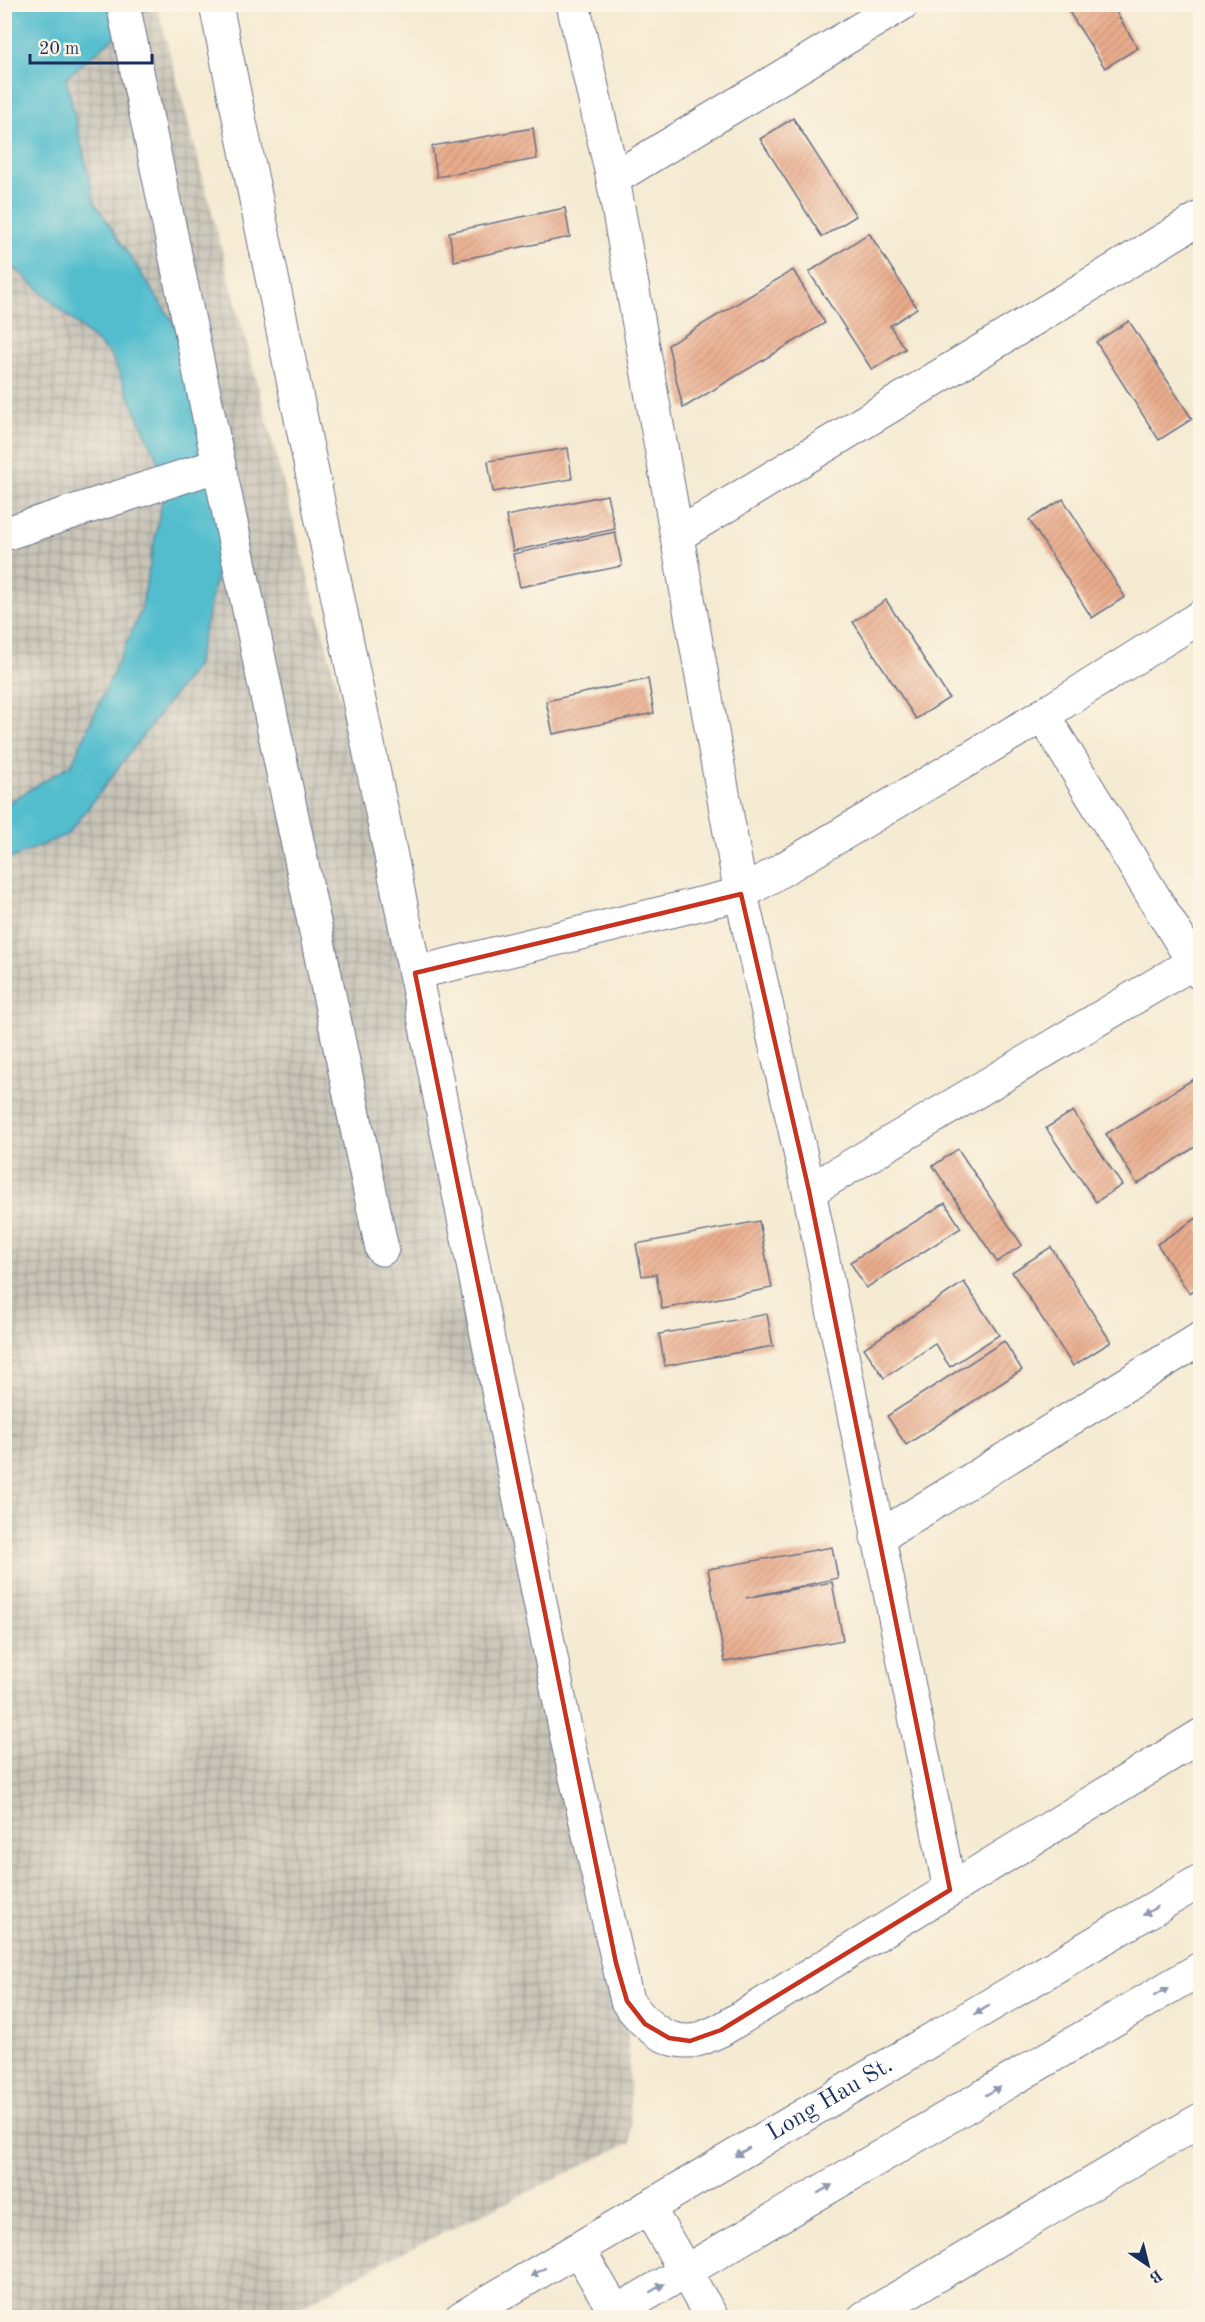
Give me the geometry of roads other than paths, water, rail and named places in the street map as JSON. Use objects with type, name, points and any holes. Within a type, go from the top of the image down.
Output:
[{"type":"street","points":[[123,4],[382,1249]]},
{"type":"street","points":[[573,4],[614,179],[741,894],[809,1191],[877,1538],[950,1890]]},
{"type":"street","points":[[614,179],[902,4]]},
{"type":"street","points":[[216,5],[415,973],[568,1743],[627,2001],[645,2024],[669,2038],[690,2042],[721,2030],[1200,1736]]},
{"type":"street","points":[[678,535],[1200,218]]},
{"type":"street","points":[[4,534],[219,465]]},
{"type":"street","points":[[415,973],[741,894],[1043,716],[1200,617]]},
{"type":"street","points":[[809,1191],[1197,967],[1043,716]]},
{"type":"street","points":[[877,1538],[1200,1339]]},
{"type":"street","name":"Long Hau St.","points":[[461,2318],[1200,1881]]},
{"type":"street","points":[[578,2248],[614,2316],[685,2271],[1200,1969]]},
{"type":"street","points":[[864,2318],[1200,2120]]},
{"type":"street","points":[[648,2207],[712,2318]]},
{"type":"water","points":[[12,5],[152,5],[66,78],[95,203],[175,325],[232,507],[196,666],[68,834],[5,861],[5,805],[72,764],[141,611],[166,480],[111,355],[5,259],[5,15]]}]
